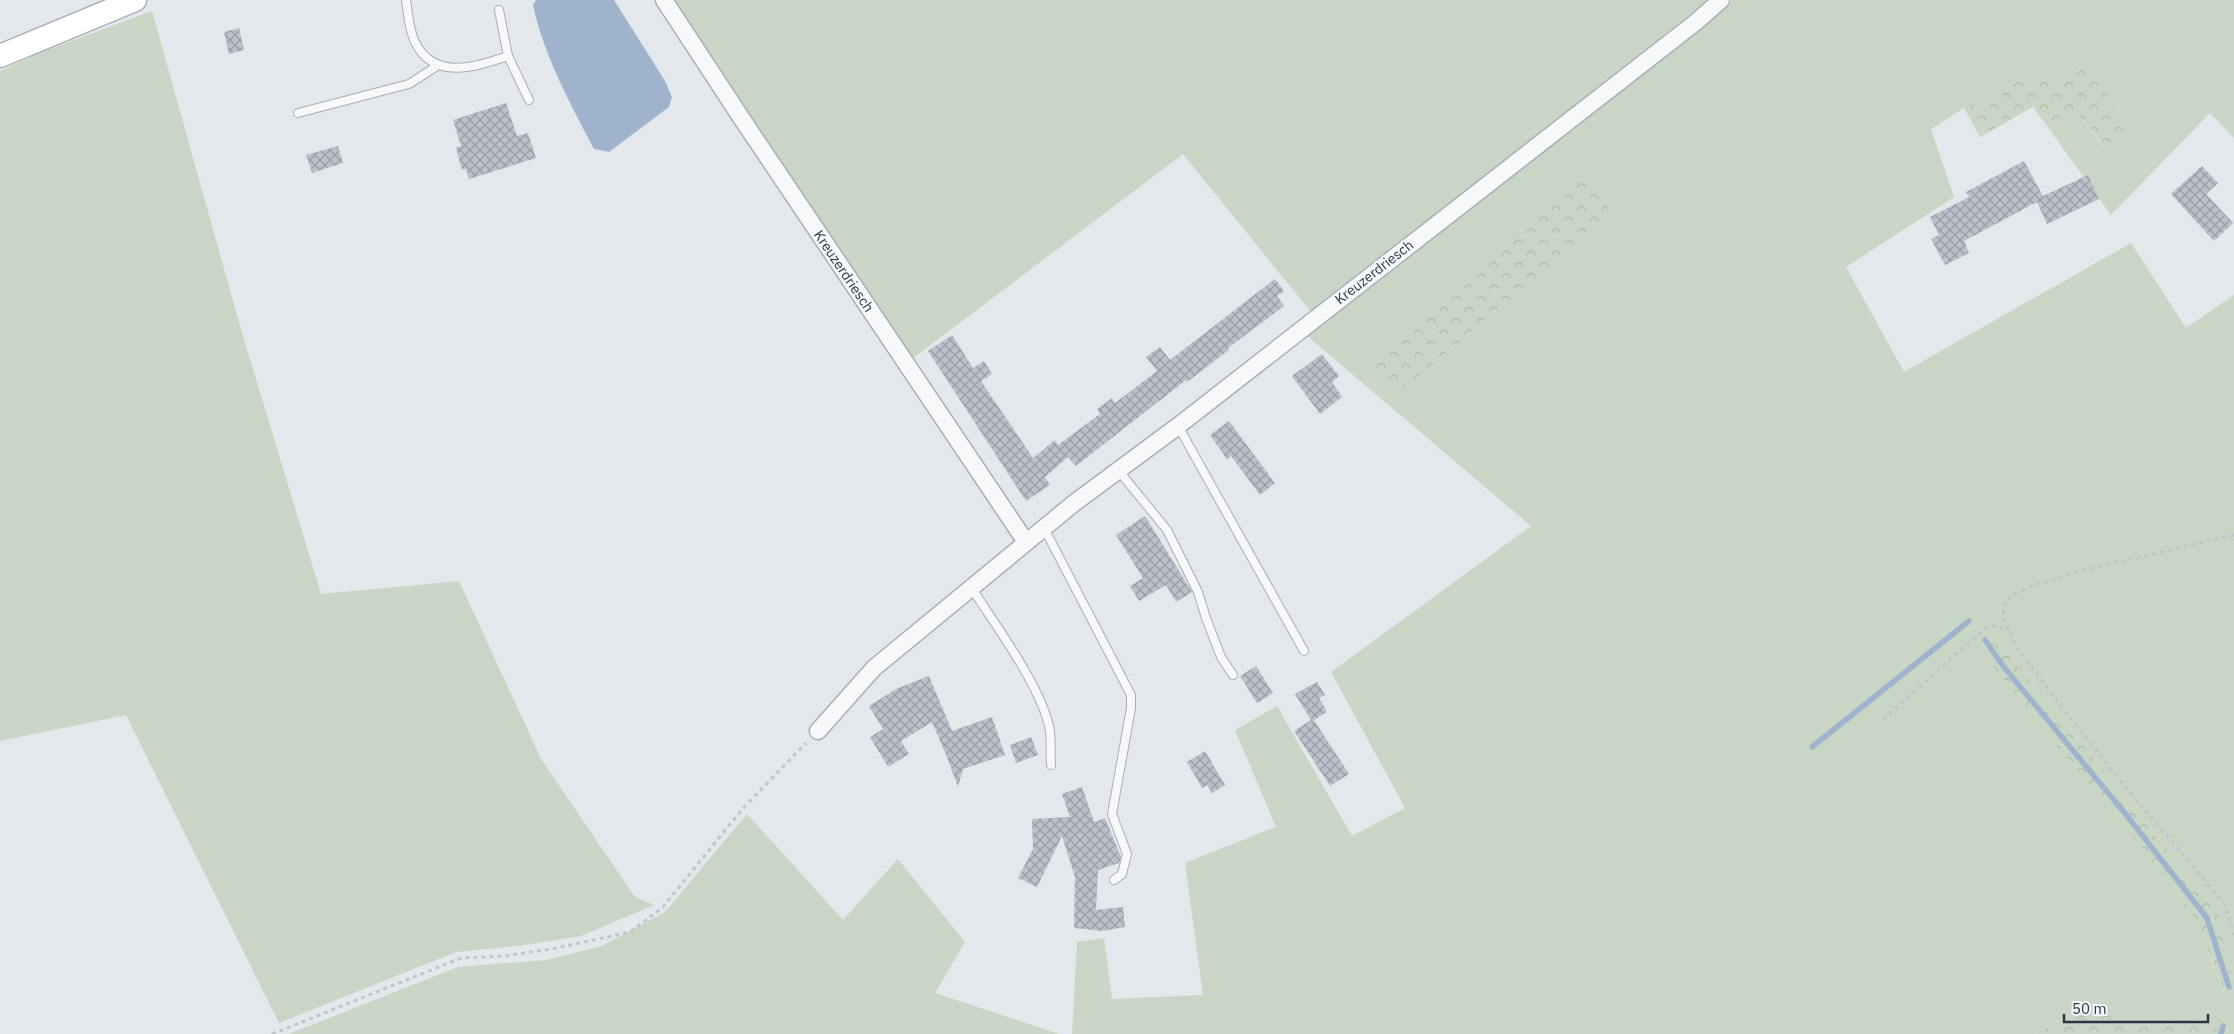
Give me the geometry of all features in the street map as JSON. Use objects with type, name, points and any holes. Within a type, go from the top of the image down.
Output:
[{"type":"main road","points":[[0,56],[135,0]]},
{"type":"street","name":"Kreuzerdriesch","points":[[664,0],[1026,542]]},
{"type":"street","name":"Kreuzerdriesch","points":[[818,730],[874,668],[1026,542],[1178,426],[1688,28],[1720,0]]},
{"type":"lane","points":[[406,0],[414,40],[425,58],[437,66],[476,66],[508,56]]},
{"type":"lane","points":[[499,10],[508,56],[529,100]]},
{"type":"lane","points":[[298,114],[410,84],[437,66]]},
{"type":"lane","points":[[1178,426],[1304,651]]},
{"type":"lane","points":[[1118,470],[1167,530],[1198,592],[1221,656],[1232,675]]},
{"type":"lane","points":[[1044,528],[1131,695],[1131,708],[1112,814],[1127,854],[1122,874],[1114,880]]},
{"type":"lane","points":[[971,587],[1019,663],[1036,695],[1049,726],[1051,765]]},
{"type":"path","points":[[2234,535],[2084,570],[2029,587],[2012,595],[2005,605],[2003,616],[2016,646],[2060,704],[2135,799],[2192,863],[2225,905],[2234,935]]},
{"type":"path","points":[[1882,719],[1988,626],[2008,628]]},
{"type":"path","points":[[272,1034],[461,958],[504,956],[552,949],[630,932],[662,908],[745,806],[818,730]]},
{"type":"green space","points":[[674,0],[1708,0],[1311,312],[1183,154],[912,359]]},
{"type":"green space","points":[[1733,0],[2234,0],[2234,138],[2210,113],[2111,215],[2047,126],[2075,112],[2105,148],[2134,135],[2084,61],[2059,75],[2024,78],[1964,108],[1931,129],[1954,197],[1846,267],[1904,372],[2131,243],[2186,328],[2234,295],[2234,979],[2218,913],[1992,632],[2199,927],[2224,993],[2234,989],[2234,1034],[2229,1034],[2198,1020],[2129,1029],[2108,995],[2034,1034],[1072,1034],[1077,942],[1104,938],[1112,999],[1203,995],[1185,863],[1276,827],[1235,730],[1277,706],[1352,836],[1405,808],[1331,672],[1531,526],[1305,334]]},
{"type":"green space","points":[[152,11],[240,326],[321,594],[459,581],[541,759],[635,897],[654,905],[581,936],[518,946],[456,952],[279,1023],[126,715],[0,741],[0,71],[42,52]]},
{"type":"green space","points":[[2084,60],[2134,135],[2106,148],[2075,112],[2047,126],[2033,107],[1980,137],[1964,108],[2024,78],[2059,75]]},
{"type":"green space","points":[[1587,174],[1612,214],[1399,392],[1372,365]]},
{"type":"green space","points":[[1992,632],[2218,913],[2234,979],[2234,989],[2225,994],[2199,927],[2140,845],[2052,741],[1975,644]]},
{"type":"green space","points":[[747,814],[843,920],[898,859],[965,942],[935,993],[1059,1034],[289,1034],[458,967],[546,960],[602,946],[665,912]]},
{"type":"green space","points":[[2108,995],[2129,1029],[2198,1020],[2229,1034],[2034,1034]]},
{"type":"water","points":[[536,0],[614,0],[665,81],[672,97],[669,107],[609,152],[594,149],[551,61],[533,5]]},
{"type":"building","points":[[239,28],[244,50],[229,54],[224,32]]},
{"type":"building","points":[[506,103],[517,136],[528,133],[536,158],[469,179],[466,169],[462,170],[456,148],[461,146],[453,120]]},
{"type":"building","points":[[338,146],[343,163],[312,173],[306,155]]},
{"type":"building","points":[[2024,161],[2043,196],[2088,175],[2099,199],[2047,224],[2037,202],[1964,241],[1969,253],[1945,265],[1931,239],[1939,235],[1930,217],[1969,197],[1966,192]]},
{"type":"building","points":[[2202,166],[2218,183],[2206,194],[2233,223],[2214,241],[2171,194]]},
{"type":"building","points":[[1275,279],[1284,291],[1277,296],[1284,306],[1076,466],[1068,457],[1045,477],[1050,485],[1026,501],[928,351],[952,335],[973,368],[984,361],[992,374],[981,381],[1033,458],[1055,440],[1058,445],[1100,414],[1097,409],[1112,398],[1115,403],[1157,371],[1146,357],[1160,347],[1170,360]]},
{"type":"building","points":[[1322,354],[1339,376],[1332,382],[1342,397],[1320,414],[1292,376]]},
{"type":"building","points":[[1229,421],[1275,483],[1260,495],[1231,456],[1227,459],[1210,435]]},
{"type":"building","points":[[1145,516],[1192,592],[1176,602],[1166,585],[1139,601],[1130,586],[1143,578],[1116,535]]},
{"type":"building","points":[[1256,666],[1273,693],[1257,703],[1240,676]]},
{"type":"building","points":[[929,676],[952,731],[992,717],[1005,755],[963,769],[958,787],[932,722],[901,741],[909,754],[888,767],[870,737],[883,729],[869,706],[896,689]]},
{"type":"building","points":[[1317,682],[1325,695],[1319,698],[1327,712],[1314,720],[1349,774],[1330,786],[1294,731],[1311,720],[1295,694]]},
{"type":"building","points":[[1031,737],[1038,755],[1016,763],[1010,745]]},
{"type":"building","points":[[1205,751],[1225,785],[1212,793],[1207,785],[1202,788],[1187,762]]},
{"type":"building","points":[[1082,787],[1094,822],[1105,818],[1121,857],[1119,863],[1098,870],[1096,910],[1123,907],[1125,927],[1103,931],[1074,928],[1075,877],[1062,836],[1037,887],[1018,878],[1033,849],[1032,819],[1070,817],[1062,794]]},
{"type":"waterway","points":[[1812,747],[1969,621]]},
{"type":"waterway","points":[[1985,640],[2003,666],[2128,817],[2207,918],[2229,987]]},
{"type":"waterway","points":[[2221,1034],[2223,1026]]}]
